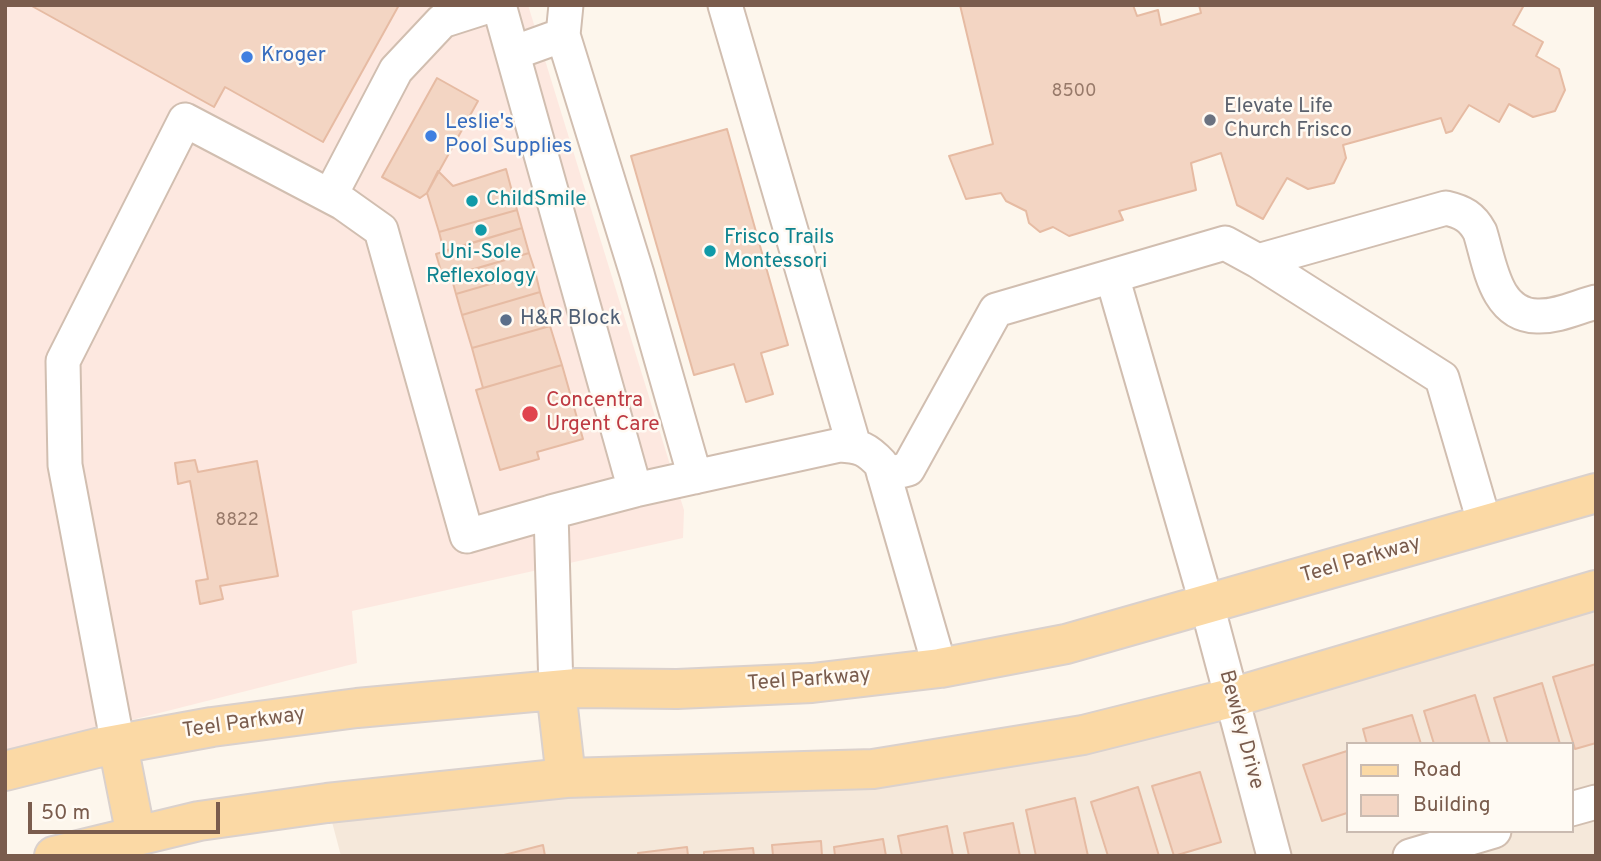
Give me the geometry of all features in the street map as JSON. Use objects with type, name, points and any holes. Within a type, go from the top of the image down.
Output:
[{"type":"main road","name":"Teel Parkway","points":[[5,771],[118,744],[212,727],[357,708],[577,688],[677,689],[811,683],[940,668],[1066,644],[1596,493]]},
{"type":"main road","points":[[54,856],[198,821],[327,803],[565,778],[873,769],[1083,735],[1231,698],[1596,590]]},
{"type":"main road","points":[[556,690],[565,778]]},
{"type":"main road","points":[[118,744],[136,836]]},
{"type":"street","points":[[330,196],[396,71],[442,21],[492,5]]},
{"type":"street","points":[[499,5],[635,490]]},
{"type":"street","points":[[725,5],[854,446]]},
{"type":"street","points":[[513,53],[565,20],[695,477]]},
{"type":"street","points":[[118,744],[65,465],[63,361],[185,120],[330,196],[381,230],[467,536],[635,490],[840,445],[854,446],[868,451],[881,464],[940,668]]},
{"type":"street","points":[[1258,261],[1446,208],[1461,211],[1476,224],[1497,289],[1509,304],[1522,313],[1547,315],[1596,302]]},
{"type":"street","points":[[884,475],[908,469],[996,310],[1225,243],[1258,261],[1442,378],[1485,525]]},
{"type":"street","name":"Bewley Drive","points":[[1112,276],[1207,605],[1274,856]]},
{"type":"street","points":[[551,512],[556,690]]},
{"type":"street","points":[[1573,808],[1596,802]]},
{"type":"street","points":[[1410,856],[1487,833]]},
{"type":"shaded area","points":[[5,5],[528,5],[684,510],[683,538],[352,611],[357,663],[5,752]]},
{"type":"shaded area","points":[[1596,590],[1596,856],[341,856],[327,803],[873,769]]},
{"type":"building","name":"Kroger","points":[[30,5],[399,5],[323,142],[225,87],[214,107]]},
{"type":"building","name":"Elevate Life Church Frisco","points":[[960,5],[1133,5],[1137,16],[1158,10],[1161,25],[1201,13],[1199,5],[1524,5],[1513,25],[1543,42],[1536,56],[1559,69],[1565,90],[1555,111],[1533,117],[1509,104],[1499,122],[1469,105],[1452,131],[1446,133],[1441,118],[1343,145],[1346,158],[1334,183],[1308,189],[1287,178],[1263,219],[1237,205],[1221,153],[1191,163],[1196,190],[1119,211],[1123,220],[1069,236],[1053,227],[1040,232],[1029,223],[1026,211],[1006,201],[1001,193],[966,199],[949,156],[993,144]]},
{"type":"building","name":"Leslie's Pool Supplies","points":[[437,78],[478,101],[427,193],[420,198],[382,177]]},
{"type":"building","name":"Frisco Trails Montessori","points":[[727,129],[788,345],[761,353],[773,394],[746,402],[734,364],[694,375],[631,156]]},
{"type":"building","name":"ChildSmile","points":[[506,169],[517,210],[439,232],[427,193],[438,171],[453,186]]},
{"type":"building","name":"Uni-Sole Reflexology","points":[[517,210],[522,228],[444,251],[439,232]]},
{"type":"building","points":[[522,228],[529,253],[443,278],[436,254]]},
{"type":"building","points":[[529,253],[535,271],[456,294],[451,276]]},
{"type":"building","points":[[535,271],[540,292],[462,315],[456,294]]},
{"type":"building","name":"H&R Block","points":[[540,292],[550,326],[472,348],[462,315]]},
{"type":"building","points":[[550,326],[562,365],[483,388],[472,348]]},
{"type":"building","name":"Concentra Urgent Care","points":[[562,365],[583,439],[537,452],[539,459],[500,470],[476,390]]},
{"type":"building","points":[[195,460],[198,472],[257,461],[278,576],[220,586],[223,599],[200,604],[196,581],[208,579],[190,481],[178,484],[175,463]]},
{"type":"building","points":[[1596,664],[1596,743],[1575,749],[1553,677]]},
{"type":"building","points":[[1542,683],[1559,742],[1507,742],[1494,698]]},
{"type":"building","points":[[1475,695],[1489,742],[1433,742],[1424,711]]},
{"type":"building","points":[[1412,715],[1420,742],[1366,742],[1363,729]]},
{"type":"building","points":[[1346,751],[1346,813],[1322,821],[1303,765]]},
{"type":"building","points":[[1200,772],[1221,842],[1174,856],[1152,786]]},
{"type":"building","points":[[1138,787],[1159,856],[1108,856],[1091,802]]},
{"type":"building","points":[[1075,798],[1088,856],[1036,856],[1026,810]]},
{"type":"building","points":[[1013,823],[1020,856],[969,856],[964,833]]},
{"type":"building","points":[[947,826],[953,856],[902,856],[898,836]]},
{"type":"building","points":[[883,839],[886,856],[835,856],[834,847]]},
{"type":"building","points":[[821,841],[822,856],[773,856],[772,845]]},
{"type":"building","points":[[543,845],[545,856],[500,856]]},
{"type":"building","points":[[687,847],[688,856],[639,856],[638,853]]},
{"type":"building","points":[[753,848],[754,856],[704,856],[704,852]]},
{"type":"place","name":"Kroger","points":[[247,57]]},
{"type":"place","name":"Elevate Life Church Frisco","points":[[1210,120]]},
{"type":"place","name":"Leslie's Pool Supplies","points":[[431,136]]},
{"type":"place","name":"ChildSmile","points":[[472,201]]},
{"type":"place","name":"Uni-Sole Reflexology","points":[[481,230]]},
{"type":"place","name":"Frisco Trails Montessori","points":[[710,251]]},
{"type":"place","name":"H&R Block","points":[[506,320]]},
{"type":"place","name":"Concentra Urgent Care","points":[[530,414]]}]
